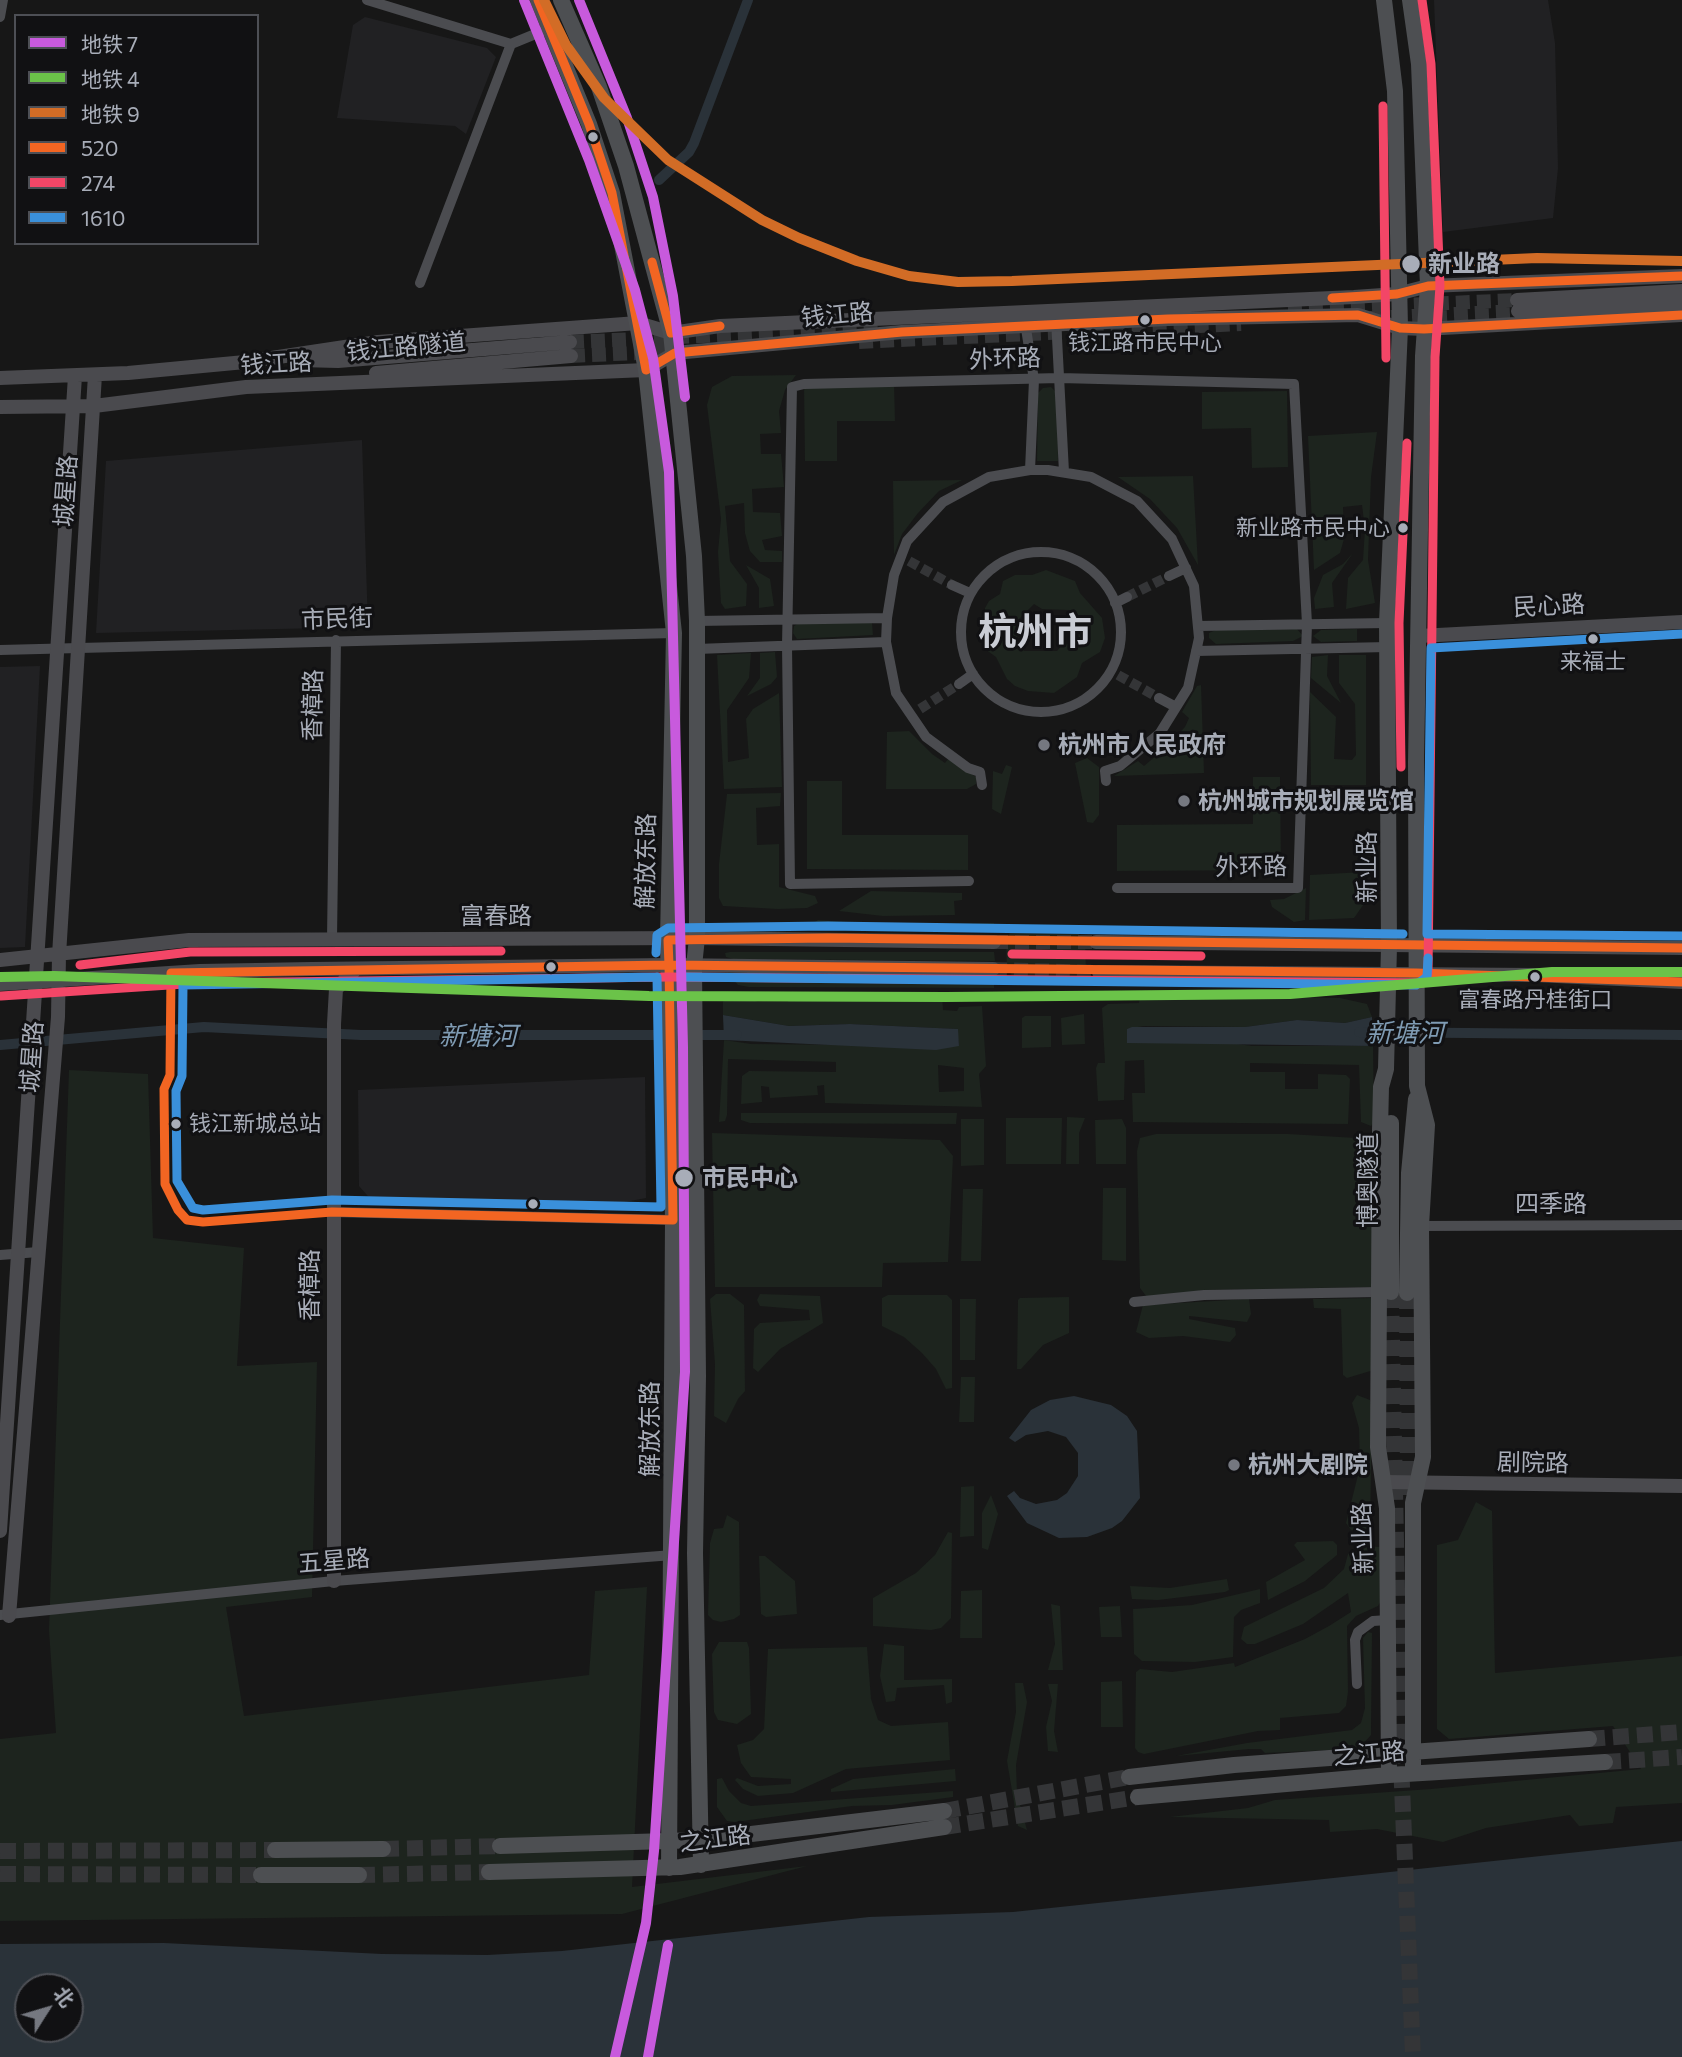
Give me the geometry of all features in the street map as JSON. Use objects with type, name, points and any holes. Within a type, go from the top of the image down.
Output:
[{"type":"main road","name":"解放东路","points":[[538,0],[589,124],[612,193],[646,370],[674,633],[667,940],[673,1220],[669,1868]]},
{"type":"main road","name":"解放东路","points":[[561,0],[599,87],[626,166],[671,333],[697,621],[697,938],[694,966],[695,1553],[702,1865]]},
{"type":"main road","name":"新业路","points":[[1384,0],[1395,92],[1397,294],[1400,328],[1387,624],[1389,946],[1386,1069],[1381,1087],[1392,1292],[1378,1447],[1387,1508],[1389,1775]]},
{"type":"main road","name":"新业路","points":[[1410,0],[1419,64],[1428,286],[1424,329],[1415,946],[1417,1086],[1427,1125],[1421,1226],[1423,1457],[1413,1503],[1413,1773]]},
{"type":"main road","name":"钱江路","points":[[0,407],[94,406],[246,387],[646,370],[675,354],[902,332],[1026,326],[1056,318],[1397,294],[1428,286],[1682,276]]},
{"type":"main road","points":[[1682,291],[1517,305],[1682,301]]},
{"type":"main road","name":"钱江路","points":[[0,378],[75,376],[245,362],[379,342],[638,323],[671,333],[720,326],[1024,311],[1056,318],[1358,315],[1400,328],[1424,329],[1682,315]]},
{"type":"main road","name":"钱江路隧道","points":[[245,362],[571,349],[246,387]]},
{"type":"main road","name":"城星路","points":[[5,1616],[55,1060],[59,955],[95,374]]},
{"type":"main road","name":"城星路","points":[[0,1531],[75,376]]},
{"type":"main road","name":"民心路","points":[[1419,636],[1682,622]]},
{"type":"main road","name":"富春路","points":[[0,960],[189,940],[697,938],[994,942]]},
{"type":"main road","points":[[1096,942],[1682,947]]},
{"type":"main road","name":"富春路","points":[[0,984],[200,971],[668,965],[993,969]]},
{"type":"main road","points":[[312,970],[335,989],[356,969]]},
{"type":"main road","points":[[1099,972],[1416,973],[1682,982]]},
{"type":"main road","name":"香樟路","points":[[334,1581],[332,1212],[335,989]]},
{"type":"main road","name":"博奥隧道","points":[[1392,1292],[1409,1173],[1417,1086]]},
{"type":"main road","name":"剧院路","points":[[1384,1482],[1682,1486]]},
{"type":"main road","name":"之江路","points":[[1129,1777],[1389,1752],[1589,1739]]},
{"type":"main road","name":"之江路","points":[[1138,1797],[1413,1773],[1605,1762]]},
{"type":"main road","name":"之江路","points":[[489,1872],[702,1865],[944,1819],[701,1840],[500,1846]]},
{"type":"main road","points":[[275,1850],[383,1849]]},
{"type":"main road","points":[[261,1875],[359,1875]]},
{"type":"street","points":[[0,17],[3,0]]},
{"type":"street","points":[[367,0],[511,44],[550,28]]},
{"type":"street","points":[[421,283],[511,44]]},
{"type":"street","points":[[1024,311],[1034,380],[1030,470]]},
{"type":"street","points":[[1056,318],[1064,472]]},
{"type":"street","name":"外环路","points":[[970,881],[789,884],[787,645],[792,387],[804,384],[1060,379],[1294,384],[1307,624],[1298,888],[1117,888]]},
{"type":"street","points":[[982,785],[980,772],[968,768],[926,737],[916,712],[896,693],[886,642],[887,618],[894,575],[905,559],[907,541],[943,502],[989,477],[1030,470],[1091,477],[1137,501],[1172,539],[1194,586],[1198,626],[1188,688],[1160,733],[1120,766],[1105,771],[1106,781]]},
{"type":"street","points":[[1036,552],[1062,555],[1087,566],[1106,585],[1115,603],[1121,636],[1114,673],[1083,701],[1058,711],[1032,713],[1006,705],[985,691],[973,674],[961,644],[961,618],[970,593],[987,572],[1010,558],[1036,552]]},
{"type":"street","points":[[1169,576],[1186,568]]},
{"type":"street","points":[[952,585],[970,593]]},
{"type":"street","points":[[1115,603],[1127,597]]},
{"type":"street","points":[[697,621],[887,618]]},
{"type":"street","points":[[1198,626],[1387,624]]},
{"type":"street","name":"市民街","points":[[0,650],[674,633]]},
{"type":"street","name":"香樟路","points":[[332,939],[336,640]]},
{"type":"street","points":[[697,649],[886,642]]},
{"type":"street","points":[[1196,651],[1388,647]]},
{"type":"street","points":[[959,684],[973,674]]},
{"type":"street","points":[[1159,698],[1176,707]]},
{"type":"street","points":[[332,1212],[673,1220]]},
{"type":"street","name":"四季路","points":[[1421,1226],[1682,1224]]},
{"type":"street","points":[[0,1255],[38,1252]]},
{"type":"street","points":[[1134,1302],[1204,1295],[1392,1292]]},
{"type":"street","name":"五星路","points":[[5,1616],[334,1581],[673,1555]]},
{"type":"street","points":[[1357,1684],[1355,1640],[1358,1632],[1373,1622],[1388,1620]]},
{"type":"shaded area","points":[[1434,0],[1548,0],[1555,43],[1558,168],[1553,218],[1443,232]]},
{"type":"shaded area","points":[[365,17],[487,48],[496,57],[466,134],[455,126],[337,118],[353,25]]},
{"type":"shaded area","points":[[796,375],[785,390],[779,411],[781,433],[760,434],[761,454],[781,454],[784,487],[752,489],[753,512],[780,513],[782,536],[762,540],[765,550],[782,551],[782,562],[760,562],[750,551],[745,533],[744,503],[725,506],[730,561],[747,584],[746,606],[725,609],[721,603],[718,552],[721,519],[707,405],[712,387],[732,376]]},
{"type":"shaded area","points":[[894,383],[895,421],[837,421],[837,461],[805,461],[804,384]]},
{"type":"shaded area","points":[[1051,387],[1057,393],[1058,461],[1037,461],[1038,393],[1043,388]]},
{"type":"shaded area","points":[[1287,391],[1288,467],[1252,468],[1251,428],[1202,429],[1202,392]]},
{"type":"shaded area","points":[[1377,432],[1371,477],[1368,560],[1375,603],[1346,609],[1348,578],[1363,560],[1365,529],[1362,505],[1343,507],[1344,539],[1340,553],[1314,570],[1308,436]]},
{"type":"shaded area","points":[[362,440],[368,627],[96,633],[106,461]]},
{"type":"shaded area","points":[[1193,476],[1198,565],[1177,528],[1150,499],[1118,477]]},
{"type":"shaded area","points":[[962,480],[939,491],[918,513],[902,534],[894,555],[893,481]]},
{"type":"shaded area","points":[[1353,553],[1332,583],[1334,607],[1315,609],[1314,598],[1323,575],[1343,564]]},
{"type":"shaded area","points":[[746,565],[770,579],[774,606],[759,608],[759,588]]},
{"type":"shaded area","points":[[1046,570],[1075,581],[1080,593],[1102,618],[1105,638],[1100,652],[1082,663],[1077,677],[1054,693],[1028,691],[1015,686],[1007,679],[996,657],[985,649],[983,641],[985,608],[989,601],[1000,594],[1003,581],[1015,575],[1032,575]],"holes":[[[1034,604],[1042,609],[1069,610],[1076,615],[1081,627],[1078,642],[1062,645],[1057,651],[1024,651],[1017,638],[1018,620]]]},
{"type":"shaded area","points":[[799,623],[872,623],[873,635],[797,639],[793,633],[794,626]]},
{"type":"shaded area","points":[[1297,629],[1303,636],[1293,641],[1216,644],[1209,638],[1209,633],[1216,630]]},
{"type":"shaded area","points":[[1357,629],[1357,641],[1321,642],[1313,636],[1321,630]]},
{"type":"shaded area","points":[[775,652],[777,677],[771,684],[747,696],[760,678],[760,653]]},
{"type":"shaded area","points":[[751,653],[749,678],[727,710],[728,762],[749,758],[746,719],[753,709],[779,693],[782,787],[724,789],[717,655]]},
{"type":"shaded area","points":[[1328,655],[1327,676],[1341,703],[1311,678],[1312,657]]},
{"type":"shaded area","points":[[1339,655],[1366,655],[1366,785],[1311,785],[1310,692],[1336,717],[1334,759],[1352,760],[1356,755],[1355,704],[1339,683]]},
{"type":"shaded area","points":[[40,666],[25,947],[0,948],[0,667]]},
{"type":"shaded area","points":[[1201,685],[1204,773],[1114,776],[1138,761],[1144,766],[1164,749],[1185,727],[1189,718],[1182,712],[1197,686]]},
{"type":"shaded area","points":[[909,731],[945,763],[948,759],[976,777],[976,784],[967,789],[886,789],[887,732]]},
{"type":"shaded area","points":[[1087,758],[1099,767],[1099,815],[1093,823],[1087,822],[1075,763]]},
{"type":"shaded area","points":[[1006,765],[1012,767],[1001,814],[992,809],[993,771],[1002,774]]},
{"type":"shaded area","points":[[1253,777],[1280,777],[1281,870],[1117,871],[1117,825],[1253,824]]},
{"type":"shaded area","points":[[807,781],[842,781],[842,835],[968,835],[968,870],[807,869]]},
{"type":"shaded area","points":[[781,793],[780,806],[756,808],[757,845],[779,844],[779,887],[815,896],[818,903],[807,908],[778,909],[723,906],[719,898],[719,864],[727,794]]},
{"type":"shaded area","points":[[1364,872],[1366,901],[1354,918],[1309,920],[1310,875]]},
{"type":"shaded area","points":[[1306,888],[1305,920],[1294,922],[1272,907],[1270,900],[1284,899]]},
{"type":"shaded area","points":[[871,891],[962,893],[962,900],[954,901],[955,915],[883,916],[839,911]]},
{"type":"shaded area","points":[[818,920],[892,925],[994,923],[994,930],[892,931],[807,927]]},
{"type":"shaded area","points":[[1010,931],[1079,932],[1079,937],[1085,938],[1086,972],[1082,973],[1082,981],[1012,981],[1011,972],[1007,972],[1006,936],[1009,936]]},
{"type":"shaded area","points":[[994,952],[995,961],[733,959],[726,957],[725,953]]},
{"type":"shaded area","points":[[731,976],[994,979],[994,988],[749,987],[738,985]]},
{"type":"shaded area","points":[[732,993],[758,1002],[788,1002],[791,994],[801,993],[942,994],[943,1010],[957,1011],[959,1007],[982,1006],[986,1066],[979,1074],[982,1107],[825,1103],[824,1085],[817,1086],[818,1095],[770,1098],[769,1087],[761,1086],[762,1102],[741,1104],[742,1076],[749,1071],[836,1072],[836,1062],[728,1059],[727,1115],[725,1121],[719,1122],[724,1040],[751,1044],[959,1046],[957,1029],[850,1024],[789,1026],[723,1015],[726,996]],"holes":[[[938,1065],[964,1068],[964,1091],[939,1092]]]},
{"type":"shaded area","points":[[1140,994],[1340,998],[1367,1004],[1372,1017],[1345,1023],[1297,1020],[1245,1027],[1144,1026],[1127,1029],[1252,1046],[1373,1046],[1374,1122],[1371,1126],[1361,1122],[1359,1065],[1250,1063],[1250,1072],[1285,1072],[1285,1089],[1318,1089],[1318,1074],[1346,1075],[1350,1079],[1348,1124],[1133,1122],[1132,1093],[1145,1093],[1144,1060],[1125,1061],[1124,1100],[1098,1101],[1096,1068],[1098,1063],[1105,1063],[1102,1008],[1108,1004],[1139,1003]]},
{"type":"shaded area","points":[[1084,1014],[1085,1044],[1062,1045],[1061,1018]]},
{"type":"shaded area","points":[[723,1015],[789,1026],[850,1024],[958,1029],[959,1046],[936,1050],[724,1040]]},
{"type":"shaded area","points":[[1051,1016],[1051,1047],[1022,1048],[1022,1018]]},
{"type":"shaded area","points":[[1372,1017],[1373,1046],[1127,1043],[1127,1029],[1132,1027],[1245,1027],[1297,1020],[1345,1023]]},
{"type":"shaded area","points":[[69,1070],[148,1074],[153,1238],[244,1248],[237,1366],[317,1362],[312,1597],[226,1607],[244,1716],[589,1675],[595,1591],[647,1587],[632,1887],[807,1866],[622,1914],[0,1921],[0,1739],[56,1733],[49,1630]]},
{"type":"shaded area","points":[[645,1077],[646,1198],[625,1202],[374,1203],[359,1186],[358,1090]]},
{"type":"shaded area","points":[[741,1113],[957,1113],[956,1124],[750,1123],[741,1120]]},
{"type":"shaded area","points":[[1067,1117],[1085,1118],[1079,1133],[1079,1164],[1066,1164]]},
{"type":"shaded area","points":[[1006,1118],[1062,1118],[1061,1164],[1006,1164]]},
{"type":"shaded area","points":[[961,1119],[984,1119],[984,1165],[961,1166]]},
{"type":"shaded area","points":[[1122,1119],[1126,1128],[1126,1164],[1096,1164],[1095,1120]]},
{"type":"shaded area","points":[[712,1133],[940,1140],[953,1156],[948,1262],[883,1263],[882,1287],[715,1287]]},
{"type":"shaded area","points":[[1156,1134],[1288,1134],[1374,1139],[1373,1287],[1204,1290],[1150,1301],[1140,1288],[1137,1151],[1140,1138]]},
{"type":"shaded area","points":[[1103,1188],[1126,1188],[1126,1261],[1102,1260]]},
{"type":"shaded area","points":[[963,1189],[983,1189],[981,1261],[961,1261]]},
{"type":"shaded area","points":[[716,1294],[730,1294],[744,1305],[745,1391],[726,1423],[714,1416],[715,1364],[710,1299]]},
{"type":"shaded area","points":[[760,1294],[820,1296],[823,1323],[780,1349],[758,1372],[753,1368],[754,1329],[760,1323],[810,1320],[809,1310],[760,1306],[757,1300]]},
{"type":"shaded area","points":[[888,1295],[947,1295],[952,1300],[952,1388],[946,1389],[936,1369],[904,1337],[882,1326],[882,1298]]},
{"type":"shaded area","points":[[1069,1297],[1069,1333],[1043,1345],[1021,1369],[1017,1369],[1018,1300]]},
{"type":"shaded area","points":[[1374,1298],[1377,1369],[1347,1378],[1343,1375],[1341,1309],[1314,1308],[1313,1299]]},
{"type":"shaded area","points":[[960,1299],[976,1299],[975,1360],[960,1360]]},
{"type":"shaded area","points":[[1249,1299],[1251,1314],[1247,1322],[1189,1316],[1189,1319],[1235,1328],[1236,1335],[1230,1342],[1183,1336],[1149,1338],[1136,1332],[1143,1305]]},
{"type":"shaded area","points":[[961,1377],[975,1377],[974,1422],[959,1422]]},
{"type":"shaded area","points":[[1357,1395],[1370,1400],[1372,1410],[1370,1532],[1351,1530],[1346,1523],[1360,1467],[1359,1428],[1352,1403]]},
{"type":"shaded area","points":[[1074,1396],[1111,1405],[1127,1416],[1137,1431],[1140,1498],[1122,1521],[1112,1528],[1087,1537],[1059,1538],[1027,1523],[1007,1496],[1014,1491],[1020,1498],[1036,1504],[1057,1500],[1067,1493],[1078,1476],[1078,1453],[1066,1437],[1048,1431],[1026,1435],[1015,1442],[1009,1438],[1031,1410],[1050,1400]]},
{"type":"shaded area","points":[[974,1486],[974,1536],[960,1537],[961,1487]]},
{"type":"shaded area","points":[[991,1495],[998,1514],[988,1550],[982,1548],[982,1513]]},
{"type":"shaded area","points":[[1476,1502],[1492,1511],[1495,1673],[1682,1656],[1682,1803],[1616,1807],[1613,1823],[1579,1826],[1570,1815],[1486,1828],[1443,1842],[1377,1829],[1330,1832],[1329,1820],[1170,1817],[1248,1808],[1275,1800],[1431,1789],[1641,1769],[1613,1726],[1449,1739],[1437,1729],[1437,1545],[1458,1540]]},
{"type":"shaded area","points":[[727,1515],[739,1522],[740,1615],[721,1622],[708,1615],[710,1543],[714,1529],[723,1528]]},
{"type":"shaded area","points":[[948,1532],[952,1533],[951,1618],[941,1628],[931,1630],[873,1626],[873,1598],[916,1573],[935,1555]]},
{"type":"shaded area","points":[[1333,1541],[1337,1545],[1337,1555],[1305,1581],[1268,1600],[1266,1582],[1305,1560],[1294,1545],[1297,1542]]},
{"type":"shaded area","points":[[1357,1546],[1382,1547],[1381,1601],[1378,1606],[1356,1616],[1347,1626],[1348,1692],[1346,1706],[1339,1713],[1280,1718],[1280,1730],[1258,1731],[1144,1754],[1138,1752],[1135,1748],[1136,1672],[1140,1669],[1172,1672],[1234,1663],[1235,1667],[1305,1639],[1329,1626],[1351,1612],[1348,1593],[1303,1624],[1255,1644],[1247,1644],[1241,1639],[1244,1627],[1324,1588],[1344,1569],[1348,1554]]},
{"type":"shaded area","points":[[759,1556],[765,1556],[795,1581],[797,1614],[766,1617],[761,1614]]},
{"type":"shaded area","points":[[1227,1579],[1229,1590],[1225,1592],[1158,1600],[1132,1599],[1130,1586],[1170,1588]]},
{"type":"shaded area","points":[[1260,1589],[1260,1603],[1241,1610],[1234,1617],[1233,1657],[1195,1662],[1142,1661],[1134,1654],[1133,1609],[1192,1605]]},
{"type":"shaded area","points":[[982,1590],[982,1638],[960,1638],[961,1591]]},
{"type":"shaded area","points":[[1051,1604],[1060,1606],[1063,1670],[1048,1670],[1055,1644]]},
{"type":"shaded area","points":[[1120,1606],[1122,1637],[1101,1637],[1099,1607]]},
{"type":"shaded area","points":[[1368,1632],[1372,1633],[1371,1735],[1362,1745],[1353,1749],[1265,1753],[1261,1749],[1249,1749],[1176,1756],[1247,1743],[1352,1730],[1361,1723],[1365,1708],[1363,1638]]},
{"type":"shaded area","points":[[719,1642],[747,1642],[749,1648],[751,1714],[737,1724],[718,1720],[714,1712],[712,1654]]},
{"type":"shaded area","points":[[884,1644],[904,1646],[904,1680],[952,1679],[952,1702],[946,1704],[944,1685],[897,1688],[895,1701],[886,1702],[880,1676]]},
{"type":"shaded area","points":[[867,1647],[871,1699],[878,1720],[891,1726],[948,1722],[950,1760],[846,1769],[793,1793],[758,1796],[743,1789],[735,1780],[737,1778],[758,1786],[791,1784],[791,1779],[751,1777],[741,1763],[737,1745],[753,1740],[764,1729],[768,1649]]},
{"type":"shaded area","points":[[1122,1681],[1123,1727],[1101,1727],[1101,1682]]},
{"type":"shaded area","points":[[1015,1683],[1023,1683],[1027,1702],[1016,1765],[1017,1794],[1027,1830],[1018,1826],[1007,1761],[1016,1712]]},
{"type":"shaded area","points":[[1048,1684],[1058,1684],[1054,1731],[1058,1752],[1048,1751],[1046,1727],[1052,1701]]},
{"type":"shaded area","points":[[955,1769],[956,1781],[831,1792],[831,1789],[853,1779]]},
{"type":"shaded area","points":[[722,1778],[729,1791],[741,1803],[751,1806],[953,1791],[953,1797],[892,1805],[852,1806],[735,1822],[727,1821],[717,1807],[717,1779]]},
{"type":"shaded area","points":[[1682,1841],[1682,2057],[0,2057],[0,1944],[164,1943],[382,1954],[487,1955],[562,1951],[869,1917],[1013,1912]]},
{"type":"waterway","points":[[659,180],[689,152],[694,143],[748,0]]},
{"type":"waterway","name":"新塘河","points":[[0,1045],[204,1027],[361,1035],[737,1035]]},
{"type":"waterway","name":"新塘河","points":[[1359,1032],[1682,1035]]},
{"type":"tunnel","points":[[1288,310],[1517,300]]},
{"type":"tunnel","points":[[1370,318],[1518,311]]},
{"type":"tunnel","points":[[859,342],[1241,324]]},
{"type":"tunnel","points":[[570,342],[879,328]]},
{"type":"tunnel","points":[[571,356],[682,351]]},
{"type":"tunnel","points":[[909,561],[952,585]]},
{"type":"tunnel","points":[[1127,597],[1169,576]]},
{"type":"tunnel","points":[[1118,675],[1159,698]]},
{"type":"tunnel","points":[[920,709],[959,684]]},
{"type":"tunnel","points":[[994,942],[1096,942]]},
{"type":"tunnel","points":[[993,969],[1099,972]]},
{"type":"tunnel","points":[[1391,1292],[1400,1737],[1413,2057]]},
{"type":"tunnel","points":[[1407,1293],[1408,1495]]},
{"type":"tunnel","points":[[1589,1739],[1682,1732]]},
{"type":"tunnel","points":[[1605,1762],[1682,1757]]},
{"type":"tunnel","points":[[944,1811],[1129,1777]]},
{"type":"tunnel","points":[[944,1827],[1138,1797]]},
{"type":"tunnel","points":[[383,1849],[500,1846]]},
{"type":"tunnel","points":[[0,1851],[275,1850]]},
{"type":"tunnel","points":[[359,1875],[489,1872]]},
{"type":"tunnel","points":[[0,1874],[261,1875]]},
{"type":"metro line","name":"7","points":[[524,0],[589,160],[635,290],[653,358],[669,472],[683,1047],[685,1372],[654,1851],[646,1923],[615,2057]]},
{"type":"metro line","name":"9","points":[[544,0],[566,45],[604,98],[668,160],[762,220],[799,238],[857,261],[909,276],[958,282],[1012,281],[1537,258],[1682,261]]},
{"type":"metro line","name":"7","points":[[579,0],[627,118],[653,197],[673,296],[685,397]]},
{"type":"metro line","name":"4","points":[[0,977],[54,976],[649,996],[946,997],[1290,994],[1552,972],[1682,972]]},
{"type":"metro line","name":"7","points":[[648,2057],[668,1945]]},
{"type":"transit line","name":"520","points":[[538,0],[589,124],[612,193],[646,370],[675,353],[902,332],[1168,319],[1358,315],[1400,328],[1424,329],[1682,315]]},
{"type":"transit line","name":"274","points":[[1,996],[200,983],[669,977],[1423,983],[1428,973],[1435,357],[1440,286],[1431,64],[1422,0]]},
{"type":"transit line","name":"274","points":[[1383,106],[1386,358]]},
{"type":"transit line","name":"520","points":[[652,262],[671,333],[720,326]]},
{"type":"transit line","name":"520","points":[[1332,298],[1397,294],[1428,286],[1682,276]]},
{"type":"transit line","name":"274","points":[[1401,767],[1399,623],[1407,443]]},
{"type":"transit line","name":"1610","points":[[1682,634],[1431,648],[1427,934],[1682,936]]},
{"type":"transit line","name":"1610","points":[[656,953],[657,935],[668,928],[828,926],[1403,934]]},
{"type":"transit line","name":"520","points":[[669,965],[668,940],[828,938],[1682,948]]},
{"type":"transit line","name":"274","points":[[80,965],[190,952],[501,951]]},
{"type":"transit line","name":"274","points":[[1012,954],[1201,956]]},
{"type":"transit line","name":"1610","points":[[682,977],[1416,985],[1427,977],[1428,958]]},
{"type":"transit line","name":"520","points":[[669,965],[1416,973],[1682,982]]},
{"type":"transit line","name":"520","points":[[669,965],[673,1220],[332,1212],[203,1222],[187,1220],[178,1210],[165,1184],[164,1089],[170,1075],[171,973],[669,965]]},
{"type":"transit line","name":"1610","points":[[657,977],[661,1207],[332,1200],[203,1210],[193,1208],[177,1181],[176,1091],[182,1076],[183,985],[657,977]]},
{"type":"place","name":"新业路","points":[[1411,264]]},
{"type":"place","name":"钱江路市民中心","points":[[1145,320]]},
{"type":"place","name":"新业路市民中心","points":[[1403,528]]},
{"type":"place","name":"来福士","points":[[1593,639]]},
{"type":"place","name":"杭州市人民政府","points":[[1044,745]]},
{"type":"place","name":"杭州城市规划展览馆","points":[[1184,801]]},
{"type":"place","name":"富春路丹桂街口","points":[[1535,977]]},
{"type":"place","name":"钱江新城总站","points":[[176,1124]]},
{"type":"place","name":"市民中心","points":[[684,1178]]},
{"type":"place","name":"杭州大剧院","points":[[1234,1465]]},
{"type":"district","name":"杭州市","points":[[1035,632]]}]
